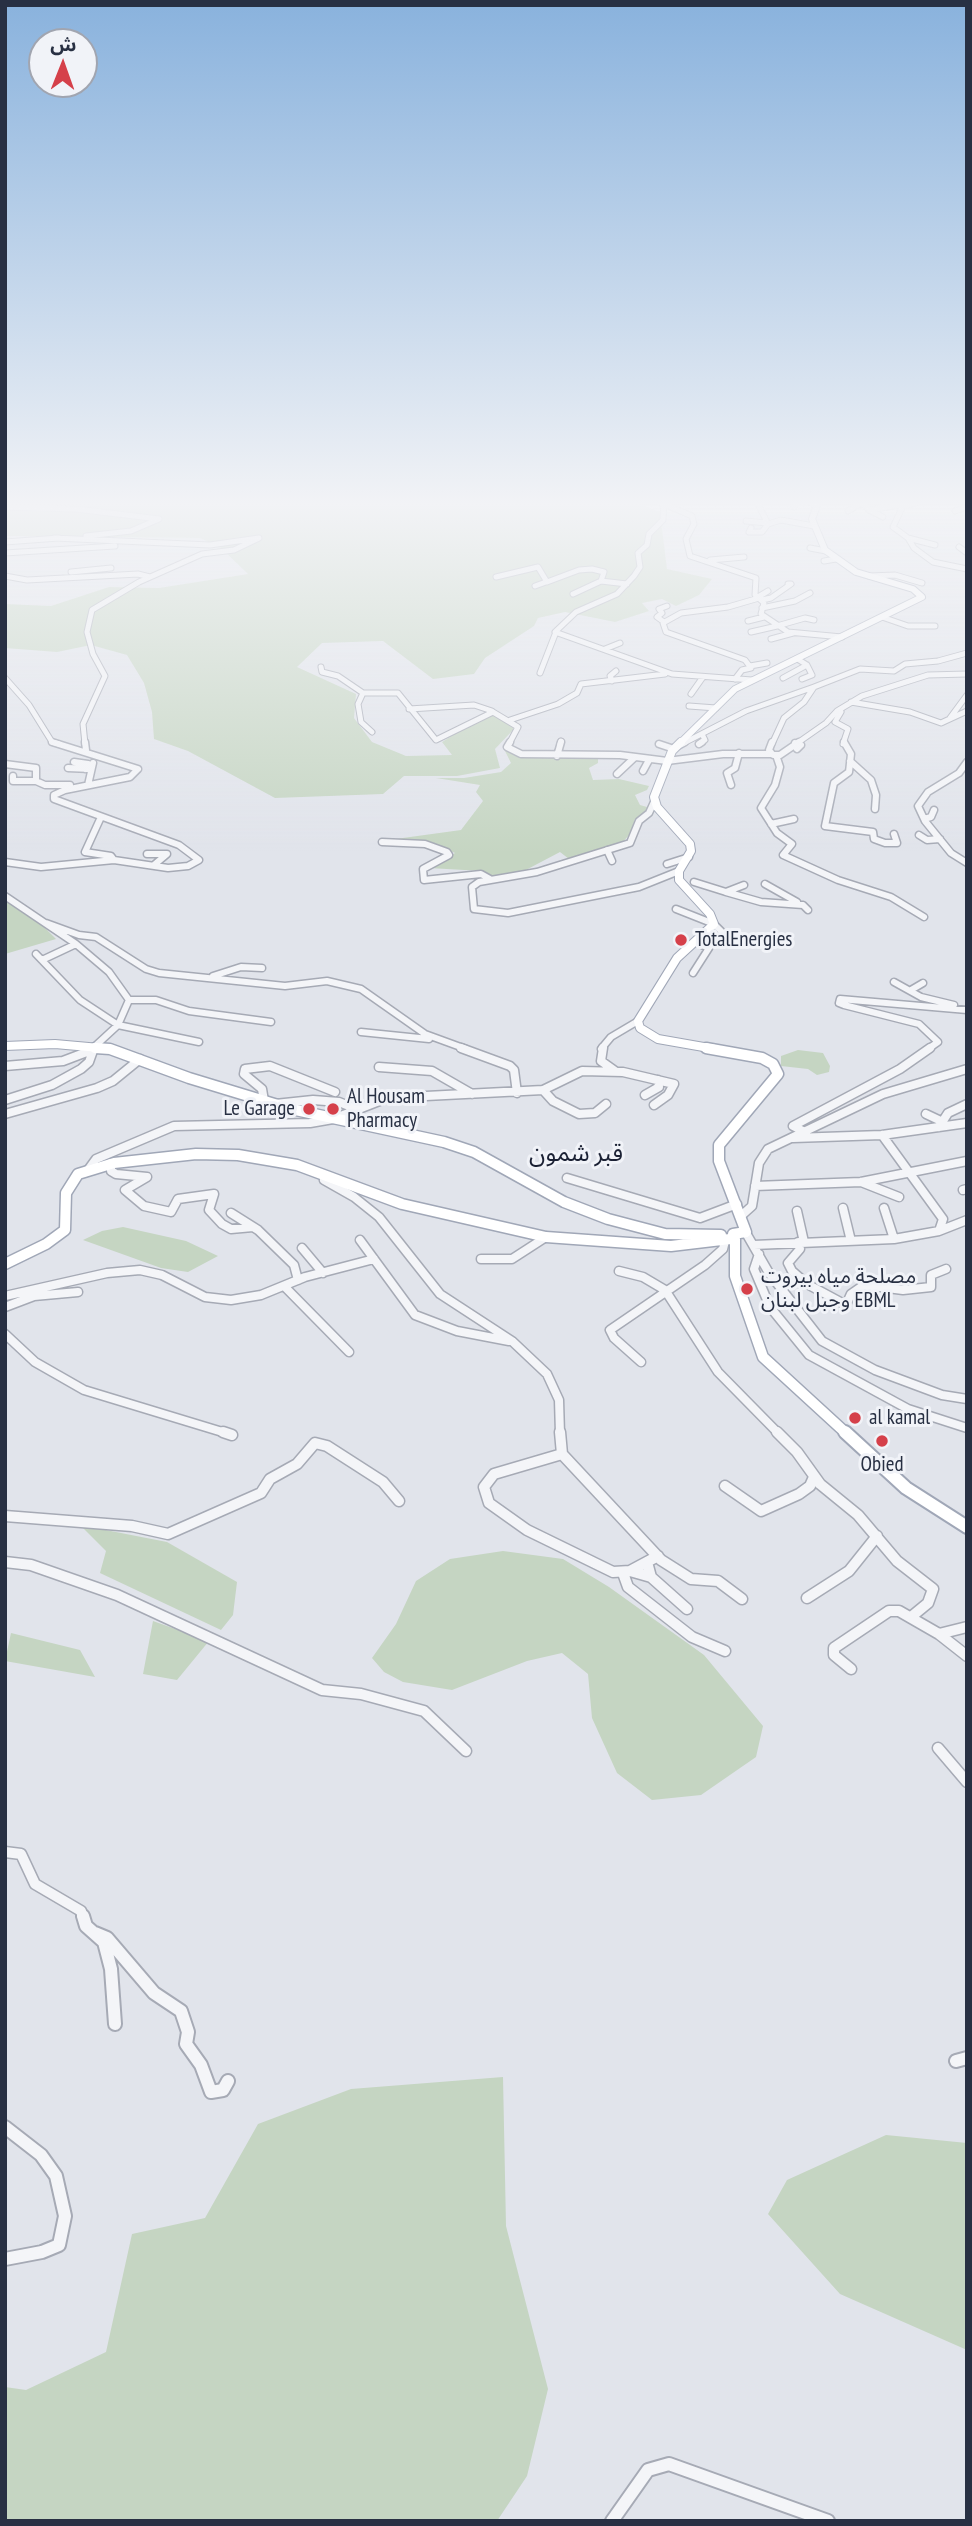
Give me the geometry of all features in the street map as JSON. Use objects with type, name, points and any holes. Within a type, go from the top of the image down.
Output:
[{"type":"main road","points":[[5,1264],[46,1244],[65,1230],[68,1186],[78,1174],[111,1163],[196,1154],[239,1155],[305,1167],[402,1204],[546,1237],[671,1246],[746,1233],[742,1215],[719,1161],[719,1146],[733,1125],[777,1080],[777,1070],[768,1060],[753,1054],[658,1039],[643,1032],[638,1021],[677,958],[714,924],[710,914],[679,880],[679,871],[689,857],[691,848],[688,841],[654,802],[667,761],[674,749],[738,687],[799,660],[879,618]]},
{"type":"main road","points":[[5,1045],[94,1049],[140,1059],[264,1101],[333,1119],[444,1142],[474,1152],[564,1202],[636,1228],[684,1236],[730,1237]]},
{"type":"main road","points":[[730,1237],[735,1276],[763,1357],[906,1488],[967,1527]]},
{"type":"street","points":[[86,750],[83,724],[105,676],[90,644],[87,630],[89,618]]},
{"type":"street","points":[[540,673],[556,632],[570,618]]},
{"type":"street","points":[[658,618],[664,622],[666,632],[741,658],[749,665]]},
{"type":"street","points":[[664,622],[672,618]]},
{"type":"street","points":[[748,621],[757,618]]},
{"type":"street","points":[[768,618],[777,626],[793,633]]},
{"type":"street","points":[[751,632],[806,618],[814,620]]},
{"type":"street","points":[[884,618],[908,626],[934,626]]},
{"type":"street","points":[[808,633],[814,628]]},
{"type":"street","points":[[824,633],[836,628]]},
{"type":"street","points":[[556,632],[669,673]]},
{"type":"street","points":[[771,639],[793,633],[824,633],[842,637]]},
{"type":"street","points":[[781,638],[789,642]]},
{"type":"street","points":[[605,649],[620,643]]},
{"type":"street","points":[[730,655],[750,653]]},
{"type":"street","points":[[659,744],[674,749],[746,711],[860,669],[894,671],[905,664],[938,661],[967,653]]},
{"type":"street","points":[[799,660],[807,665],[811,675],[802,679]]},
{"type":"street","points":[[735,679],[742,670],[739,667],[767,663]]},
{"type":"street","points":[[783,678],[807,665]]},
{"type":"street","points":[[321,667],[322,672],[338,676],[346,686],[363,693],[396,692],[437,741],[482,715],[493,712]]},
{"type":"street","points":[[612,681],[610,676],[616,671]]},
{"type":"street","points":[[634,677],[643,673]]},
{"type":"street","points":[[510,720],[565,700],[577,693],[581,684],[669,673],[752,680]]},
{"type":"street","points":[[409,709],[474,705],[493,712],[510,720],[519,729],[507,745],[510,751],[557,756],[620,755],[667,761],[689,760],[723,752],[773,755],[796,746],[807,731],[826,723],[851,702],[887,686],[928,675],[967,674]]},
{"type":"street","points":[[691,694],[704,677]]},
{"type":"street","points":[[6,679],[29,705],[48,740],[65,748],[86,750],[138,769],[130,777],[65,790],[52,797],[179,845],[198,858],[196,863],[183,867],[153,865],[85,852],[101,817]]},
{"type":"street","points":[[6,679],[7,690],[16,695]]},
{"type":"street","points":[[814,687],[804,702],[781,722],[770,744],[780,767],[775,785],[761,808],[777,833],[792,844],[785,856],[838,880],[891,897],[924,917]]},
{"type":"street","points":[[363,693],[358,704],[361,722],[373,732]]},
{"type":"street","points":[[943,723],[956,713],[967,695]]},
{"type":"street","points":[[851,702],[943,723],[967,711]]},
{"type":"street","points":[[886,708],[890,702]]},
{"type":"street","points":[[689,706],[716,708]]},
{"type":"street","points":[[840,709],[835,722],[848,729],[843,744],[851,752],[849,774],[838,778],[833,786],[830,814],[825,826],[866,829],[873,832],[877,841],[885,843],[897,843],[894,835]]},
{"type":"street","points":[[699,744],[705,740],[703,736]]},
{"type":"street","points":[[557,756],[561,741]]},
{"type":"street","points":[[723,752],[728,756],[729,762]]},
{"type":"street","points":[[731,785],[727,773],[735,768],[739,753]]},
{"type":"street","points":[[617,774],[634,758]]},
{"type":"street","points":[[643,771],[651,759]]},
{"type":"street","points":[[689,760],[698,764]]},
{"type":"street","points":[[850,761],[871,779],[876,795],[875,809]]},
{"type":"street","points":[[74,762],[88,764],[90,767]]},
{"type":"street","points":[[967,762],[958,773],[940,783],[921,799],[918,809],[957,859],[967,863]]},
{"type":"street","points":[[10,766],[36,768],[36,781]]},
{"type":"street","points":[[89,785],[90,767]]},
{"type":"street","points":[[68,768],[90,767]]},
{"type":"street","points":[[13,776],[13,781],[36,781],[51,786],[89,785]]},
{"type":"street","points":[[654,802],[649,813],[639,821],[629,843],[532,873],[490,879],[472,887],[474,909],[489,913],[508,913],[639,887],[679,871]]},
{"type":"street","points":[[924,819],[931,817],[934,810]]},
{"type":"street","points":[[771,824],[794,819]]},
{"type":"street","points":[[919,835],[927,839],[940,839]]},
{"type":"street","points":[[382,842],[425,844],[447,852],[449,855],[423,869],[424,880],[481,874],[490,879]]},
{"type":"street","points":[[607,850],[612,861]]},
{"type":"street","points":[[147,853],[167,854],[153,865]]},
{"type":"street","points":[[99,857],[112,858]]},
{"type":"street","points":[[667,864],[689,857]]},
{"type":"street","points":[[5,862],[41,867],[112,858]]},
{"type":"street","points":[[691,894],[694,880],[761,902],[786,901]]},
{"type":"street","points":[[765,884],[786,901],[805,908]]},
{"type":"street","points":[[726,892],[744,885]]},
{"type":"street","points":[[5,897],[46,923],[109,972],[129,1000]]},
{"type":"street","points":[[676,909],[714,924],[723,933],[718,937]]},
{"type":"street","points":[[46,923],[79,935],[96,937],[116,947],[146,969],[204,980],[291,986],[321,981],[340,982],[366,991],[409,1025],[452,1045],[510,1066],[514,1070],[517,1093]]},
{"type":"street","points":[[694,973],[713,949],[695,942]]},
{"type":"street","points":[[75,944],[39,957],[80,1000],[118,1025],[173,1039],[199,1042]]},
{"type":"street","points":[[204,980],[241,967],[262,968]]},
{"type":"street","points":[[894,982],[921,997],[967,1009]]},
{"type":"street","points":[[911,990],[923,984]]},
{"type":"street","points":[[803,1131],[793,1126],[900,1069],[939,1042],[919,1024],[844,1005],[839,1003],[840,999],[867,999],[967,1009]]},
{"type":"street","points":[[129,1000],[156,1000],[189,1012],[271,1022]]},
{"type":"street","points":[[5,1066],[63,1061],[94,1049],[118,1025],[129,1000]]},
{"type":"street","points":[[615,1071],[601,1061],[601,1050],[611,1037],[638,1021]]},
{"type":"street","points":[[361,1032],[405,1034],[452,1045]]},
{"type":"street","points":[[5,1100],[72,1075],[89,1062],[94,1049]]},
{"type":"street","points":[[5,1114],[97,1088],[113,1081],[140,1059]]},
{"type":"street","points":[[264,1101],[262,1089],[244,1074],[245,1069],[270,1066],[335,1092]]},
{"type":"street","points":[[379,1066],[432,1071],[475,1095]]},
{"type":"street","points":[[742,1215],[752,1206],[763,1154],[790,1137],[883,1094],[967,1069]]},
{"type":"street","points":[[88,1170],[96,1159],[168,1127],[310,1123],[333,1119],[387,1098],[543,1090],[575,1073],[615,1071],[674,1084],[668,1095],[654,1105]]},
{"type":"street","points":[[645,1095],[659,1087],[658,1080]]},
{"type":"street","points":[[543,1090],[553,1101],[579,1114],[596,1113],[606,1104]]},
{"type":"street","points":[[275,1104],[313,1100],[339,1102],[359,1110]]},
{"type":"street","points":[[941,1125],[948,1114],[967,1104]]},
{"type":"street","points":[[926,1114],[941,1125]]},
{"type":"street","points":[[790,1137],[882,1135],[967,1123]]},
{"type":"street","points":[[882,1135],[943,1219],[944,1224],[939,1231]]},
{"type":"street","points":[[755,1186],[861,1182],[967,1161]]},
{"type":"street","points":[[111,1163],[111,1171],[116,1174],[147,1177],[129,1185],[125,1190],[144,1206],[171,1212],[178,1199],[189,1195],[214,1194],[209,1210],[222,1224],[231,1229],[253,1227]]},
{"type":"street","points":[[305,1167],[313,1176],[337,1186],[379,1217],[440,1294],[512,1341],[553,1381],[559,1400],[559,1447],[562,1454],[666,1564],[691,1578],[718,1581],[742,1599]]},
{"type":"street","points":[[567,1178],[700,1218],[737,1204]]},
{"type":"street","points":[[861,1182],[899,1198]]},
{"type":"street","points":[[843,1208],[851,1241]]},
{"type":"street","points":[[884,1208],[894,1239]]},
{"type":"street","points":[[797,1211],[801,1242],[800,1249],[788,1263],[792,1271],[807,1284],[846,1305],[850,1303],[851,1294],[864,1285],[903,1290],[931,1287],[931,1275],[946,1269]]},
{"type":"street","points":[[231,1213],[253,1227],[294,1265],[298,1280]]},
{"type":"street","points":[[754,1245],[894,1239],[939,1231],[967,1220]]},
{"type":"street","points":[[746,1233],[793,1306],[822,1341],[875,1370],[942,1395],[967,1399]]},
{"type":"street","points":[[481,1259],[512,1259],[546,1237]]},
{"type":"street","points":[[641,1362],[614,1338],[610,1330],[705,1265],[723,1249],[730,1237]]},
{"type":"street","points":[[359,1240],[411,1310],[422,1320],[457,1331],[512,1341]]},
{"type":"street","points":[[302,1248],[323,1273]]},
{"type":"street","points":[[758,1254],[754,1269],[771,1307],[809,1355],[908,1409],[967,1428]]},
{"type":"street","points":[[5,1296],[129,1270],[162,1275],[212,1299],[249,1297],[374,1259]]},
{"type":"street","points":[[619,1271],[643,1277],[665,1290],[704,1354],[797,1452],[814,1477],[858,1515],[897,1561],[934,1592],[928,1603],[911,1617]]},
{"type":"street","points":[[284,1286],[349,1352]]},
{"type":"street","points":[[5,1307],[34,1296],[78,1292]]},
{"type":"street","points":[[5,1334],[35,1362],[84,1390],[232,1435]]},
{"type":"street","points":[[5,1516],[132,1525],[168,1534],[261,1493],[270,1479],[297,1464],[315,1443],[327,1446],[383,1482],[399,1501]]},
{"type":"street","points":[[562,1454],[494,1474],[484,1487],[486,1497],[493,1507],[527,1530],[610,1570],[651,1577],[687,1609]]},
{"type":"street","points":[[725,1486],[754,1509],[761,1511],[799,1494],[810,1486],[814,1477]]},
{"type":"street","points":[[807,1598],[849,1571],[877,1536]]},
{"type":"street","points":[[626,1572],[658,1556]]},
{"type":"street","points":[[5,1562],[31,1565],[117,1595],[315,1688],[361,1694],[424,1711],[466,1751]]},
{"type":"street","points":[[647,1562],[651,1577]]},
{"type":"street","points":[[626,1572],[628,1587],[678,1623],[692,1637],[725,1651]]},
{"type":"street","points":[[851,1669],[834,1655],[834,1648],[886,1613],[899,1611],[939,1634],[967,1656]]},
{"type":"street","points":[[939,1634],[967,1627]]},
{"type":"street","points":[[938,1748],[967,1782]]},
{"type":"street","points":[[5,1852],[21,1854],[35,1884],[76,1907],[86,1926],[108,1949],[114,2024]]},
{"type":"street","points":[[95,1933],[107,1938],[154,1993],[181,2011],[188,2032],[186,2044],[201,2065],[211,2092],[223,2090],[228,2081]]},
{"type":"street","points":[[5,2127],[41,2155],[56,2176],[65,2216],[59,2245],[5,2259]]},
{"type":"street","points":[[612,2521],[648,2470],[668,2465],[828,2521]]},
{"type":"green space","points":[[5,618],[539,618],[534,626],[485,658],[474,674],[433,679],[383,641],[322,643],[297,667],[356,694],[354,718],[372,742],[406,756],[452,755],[442,742],[487,714],[494,713],[514,729],[495,749],[500,768],[457,776],[404,776],[383,794],[275,798],[188,751],[154,739],[152,712],[144,683],[127,655],[91,645],[57,652],[5,648]]},
{"type":"green space","points":[[594,618],[628,618],[615,622]]},
{"type":"green space","points":[[504,749],[513,754],[538,757],[598,758],[598,763],[589,768],[593,780],[619,779],[649,786],[647,790],[635,795],[640,805],[647,807],[645,813],[635,819],[630,834],[621,844],[569,859],[560,852],[522,872],[494,877],[482,871],[429,868],[455,853],[432,843],[381,841],[461,830],[483,801],[476,792],[480,785],[436,778],[464,778],[501,772],[511,763]]},
{"type":"green space","points":[[5,899],[31,914],[56,939],[5,954]]},
{"type":"green space","points":[[798,1050],[823,1053],[830,1066],[829,1072],[817,1075],[808,1069],[781,1066],[781,1056]]},
{"type":"green space","points":[[123,1227],[186,1241],[218,1256],[188,1272],[161,1268],[83,1240],[102,1231]]},
{"type":"green space","points":[[80,1525],[167,1542],[237,1582],[233,1615],[221,1630],[100,1573],[106,1551]]},
{"type":"green space","points":[[503,1551],[563,1559],[609,1587],[704,1655],[763,1726],[756,1757],[701,1795],[652,1800],[617,1773],[592,1718],[588,1674],[562,1653],[527,1661],[452,1690],[403,1682],[384,1672],[372,1658],[396,1624],[416,1581],[450,1559]]},
{"type":"green space","points":[[153,1621],[209,1641],[177,1680],[143,1674]]},
{"type":"green space","points":[[11,1633],[80,1650],[95,1677],[5,1661]]},
{"type":"green space","points":[[503,2077],[506,2226],[548,2389],[527,2476],[497,2521],[5,2521],[5,2387],[26,2390],[106,2352],[132,2234],[205,2218],[258,2124],[351,2089]]},
{"type":"green space","points":[[886,2135],[967,2143],[967,2350],[840,2294],[768,2214],[787,2180]]},
{"type":"place","name":"TotalEnergies","points":[[681,940]]},
{"type":"place","name":"Le Garage","points":[[309,1109]]},
{"type":"place","name":"Al Housam Pharmacy","points":[[333,1109]]},
{"type":"place","name":"مصلحة مياه بيروت وجبل لبنان EBML","points":[[747,1289]]},
{"type":"place","name":"al kamal","points":[[855,1418]]},
{"type":"place","name":"Obied","points":[[882,1441]]},
{"type":"district","name":"قبر شمون","points":[[576,1154]]}]
